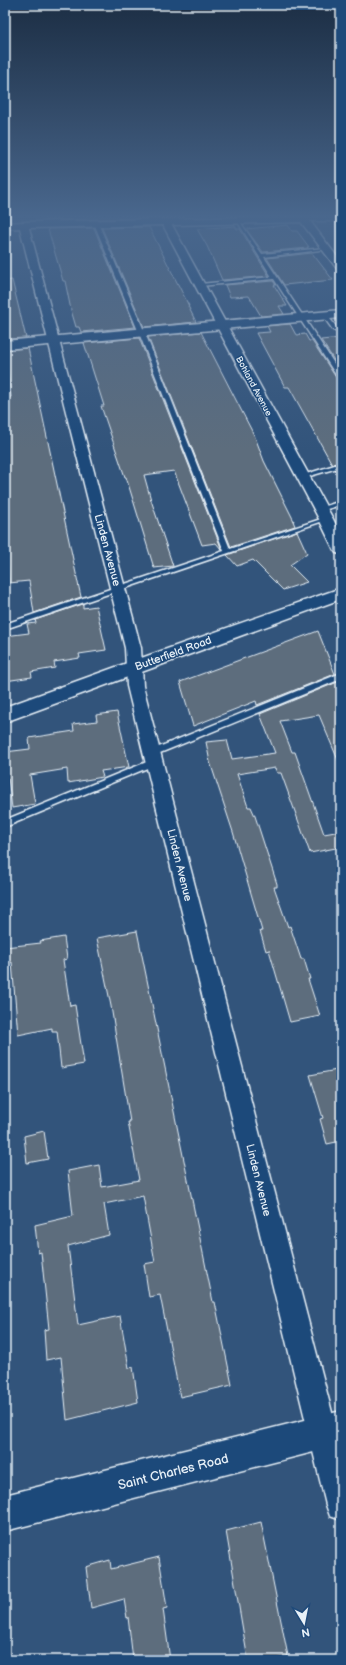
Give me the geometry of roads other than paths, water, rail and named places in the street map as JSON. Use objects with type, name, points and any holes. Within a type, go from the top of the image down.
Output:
[{"type":"main road","points":[[5,345],[341,314]]},
{"type":"main road","name":"Butterfield Road","points":[[5,715],[341,592]]},
{"type":"main road","name":"Saint Charles Road","points":[[5,1513],[332,1430]]},
{"type":"street","name":"Linden Avenue","points":[[41,294],[133,648],[135,686],[153,758],[332,1430],[341,1505]]},
{"type":"street","name":"Bohland Avenue","points":[[205,294],[341,550]]},
{"type":"lane","points":[[125,294],[228,552]]},
{"type":"lane","points":[[285,294],[341,378]]},
{"type":"lane","points":[[325,316],[335,330],[341,330]]},
{"type":"lane","points":[[303,476],[341,465]]},
{"type":"lane","points":[[5,627],[228,552],[323,514],[341,503]]},
{"type":"lane","points":[[5,824],[341,676]]}]
